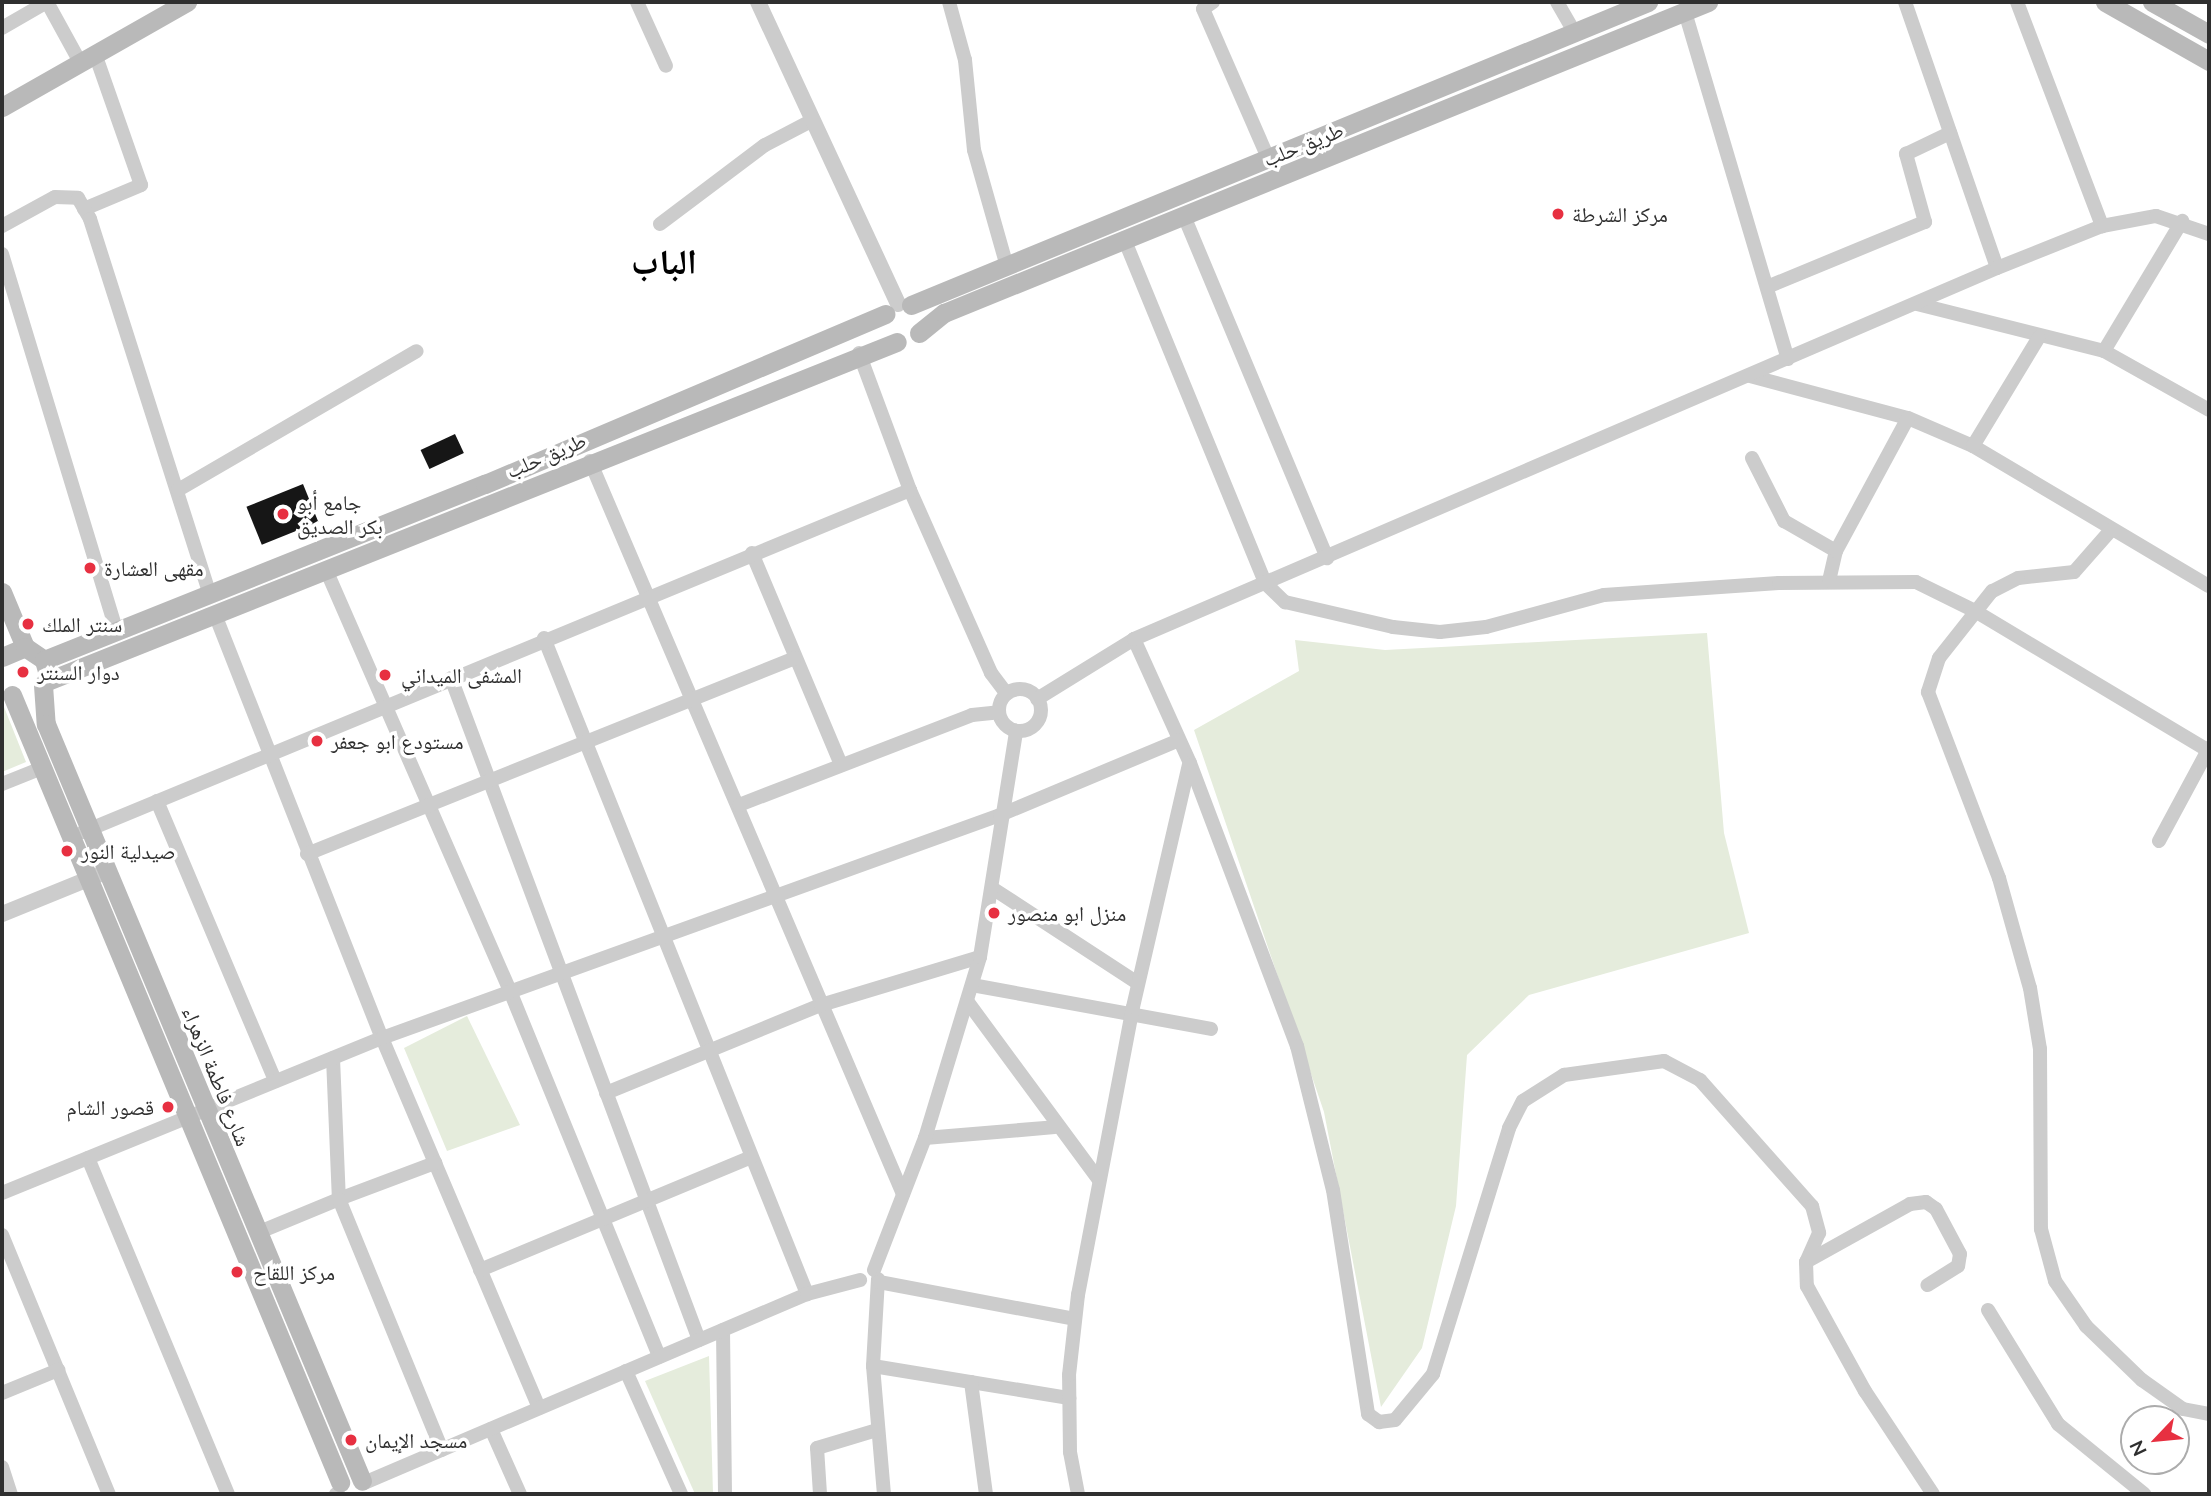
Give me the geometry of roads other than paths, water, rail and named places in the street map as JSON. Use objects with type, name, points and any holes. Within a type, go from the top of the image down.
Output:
[{"type":"main road","points":[[2,107],[187,2]]},
{"type":"main road","points":[[2,592],[25,647],[44,660],[210,595],[898,308],[1007,267],[1648,2]]},
{"type":"main road","name":"طريق حلب","points":[[7,690],[26,697],[44,684],[327,572],[590,461],[859,353],[919,333],[944,313],[1708,2]]},
{"type":"main road","points":[[2105,2],[2209,61]]},
{"type":"main road","points":[[2152,2],[2209,34]]},
{"type":"main road","points":[[898,308],[920,317],[919,333]]},
{"type":"main road","points":[[897,342],[884,331],[898,308]]},
{"type":"main road","points":[[2,657],[25,647]]},
{"type":"main road","name":"شارع فاطمة الزهراء","points":[[44,660],[46,724],[110,870],[338,1491]]},
{"type":"main road","name":"شارع فاطمة الزهراء","points":[[7,690],[88,878],[197,1113],[257,1233],[364,1489]]},
{"type":"main road","points":[[338,1491],[351,1475],[364,1489]]},
{"type":"street","points":[[2,28],[47,2],[88,58],[141,185],[85,209]]},
{"type":"street","points":[[637,2],[666,66]]},
{"type":"street","points":[[758,2],[898,308]]},
{"type":"street","points":[[949,2],[965,60],[974,150],[1007,267]]},
{"type":"street","points":[[1557,2],[1575,33]]},
{"type":"street","points":[[1905,2],[1997,268]]},
{"type":"street","points":[[2017,2],[2102,226]]},
{"type":"street","points":[[1205,4],[1269,160]]},
{"type":"street","points":[[1685,12],[1788,359]]},
{"type":"street","points":[[660,224],[765,145],[813,120]]},
{"type":"street","points":[[1767,288],[1925,222],[1906,154],[1950,133]]},
{"type":"street","points":[[2,226],[55,197],[78,198],[85,209],[210,595]]},
{"type":"street","points":[[1185,216],[1327,558]]},
{"type":"street","points":[[1037,699],[1134,639],[1997,268],[2102,226],[2156,216],[2182,221],[2209,234]]},
{"type":"street","points":[[2104,351],[2182,221]]},
{"type":"street","points":[[1125,241],[1265,583],[1273,594],[1292,604],[1440,632],[1486,627],[1604,594],[1829,581],[1916,582],[1976,611],[2209,750],[2159,841]]},
{"type":"street","points":[[2,254],[117,633]]},
{"type":"street","points":[[1917,304],[2039,337],[2104,351],[2209,410]]},
{"type":"street","points":[[1973,446],[2039,337]]},
{"type":"street","points":[[178,490],[417,351]]},
{"type":"street","points":[[859,353],[910,490],[991,673],[1007,694]]},
{"type":"street","points":[[1750,376],[1908,418],[1973,446],[2209,586]]},
{"type":"street","points":[[1829,581],[1836,551],[1908,418]]},
{"type":"street","points":[[1752,458],[1784,521],[1836,551]]},
{"type":"street","points":[[590,461],[903,1194]]},
{"type":"street","points":[[71,837],[648,594],[910,490]]},
{"type":"street","points":[[2111,530],[2080,569],[2007,581],[1976,611],[1933,668],[1928,692],[1999,878],[2030,988],[2040,1049],[2046,1256],[2069,1304],[2112,1355],[2183,1409],[2209,1414]]},
{"type":"street","points":[[752,553],[841,765]]},
{"type":"street","points":[[327,572],[383,706],[510,991],[659,1357]]},
{"type":"street","points":[[216,617],[267,755],[382,1038],[539,1408]]},
{"type":"street","points":[[544,638],[807,1294]]},
{"type":"street","points":[[1134,639],[1190,763],[1280,995],[1312,1097],[1341,1237],[1363,1398],[1373,1419],[1384,1423],[1400,1416],[1433,1374],[1513,1118],[1530,1093],[1552,1079],[1655,1060],[1692,1073],[1812,1206],[1819,1233],[1805,1262],[1808,1286],[1834,1336],[1933,1494]]},
{"type":"street","points":[[307,854],[796,658]]},
{"type":"street","points":[[451,677],[699,1340]]},
{"type":"street","points":[[1020,689],[1037,699],[1039,719],[1030,729],[1016,731],[1005,725],[999,712],[1007,694],[1020,689]]},
{"type":"street","points":[[739,805],[972,715],[999,712]]},
{"type":"street","points":[[884,1494],[873,1366],[877,1277],[903,1194],[925,1138],[980,957],[992,888],[1000,815],[1016,731]]},
{"type":"street","points":[[2,1193],[382,1038],[662,934],[1000,815],[1179,740]]},
{"type":"street","points":[[1078,1494],[1069,1398],[1075,1319],[1098,1179],[1131,1013],[1190,763]]},
{"type":"street","points":[[2,784],[42,768]]},
{"type":"street","points":[[157,801],[275,1081]]},
{"type":"street","points":[[2,914],[110,870]]},
{"type":"street","points":[[992,888],[1138,983]]},
{"type":"street","points":[[606,1093],[709,1054],[821,1004],[980,957]]},
{"type":"street","points":[[972,985],[1211,1029]]},
{"type":"street","points":[[967,1001],[1055,1127],[1098,1179]]},
{"type":"street","points":[[332,1058],[339,1199],[442,1450]]},
{"type":"street","points":[[925,1138],[1055,1127]]},
{"type":"street","points":[[480,1270],[751,1157]]},
{"type":"street","points":[[88,1158],[228,1494]]},
{"type":"street","points":[[257,1233],[435,1163]]},
{"type":"street","points":[[1805,1262],[1910,1204],[1926,1202],[1936,1209],[1961,1254],[1958,1266],[1927,1284]]},
{"type":"street","points":[[2,1235],[109,1494]]},
{"type":"street","points":[[364,1489],[442,1450],[807,1294],[860,1280],[870,1287],[877,1277]]},
{"type":"street","points":[[877,1277],[1075,1319]]},
{"type":"street","points":[[1988,1310],[2058,1424],[2144,1494]]},
{"type":"street","points":[[723,1330],[725,1494]]},
{"type":"street","points":[[873,1366],[1069,1398]]},
{"type":"street","points":[[2,1393],[58,1370]]},
{"type":"street","points":[[626,1371],[681,1494]]},
{"type":"street","points":[[971,1382],[986,1494]]},
{"type":"street","points":[[491,1429],[520,1494]]},
{"type":"street","points":[[820,1494],[817,1448],[877,1430]]},
{"type":"street","points":[[2,1468],[11,1494]]},
{"type":"place","name":"مركز الشرطة","points":[[1558,214]]},
{"type":"place","name":"جامع أبو بكر الصديق","points":[[283,514]]},
{"type":"place","name":"مقهى العشارة","points":[[90,568]]},
{"type":"place","name":"سنتر الملك","points":[[28,624]]},
{"type":"place","name":"دوار السنتر","points":[[23,672]]},
{"type":"place","name":"المشفى الميداني","points":[[385,675]]},
{"type":"place","name":"مستودع ابو جعفر","points":[[317,741]]},
{"type":"place","name":"صيدلية النور","points":[[67,851]]},
{"type":"place","name":"منزل ابو منصور","points":[[994,913]]},
{"type":"place","name":"قصور الشام","points":[[168,1107]]},
{"type":"place","name":"مركز اللقاح","points":[[237,1272]]},
{"type":"place","name":"مسجد الإيمان","points":[[351,1440]]},
{"type":"district","name":"الباب","points":[[664,261]]}]
